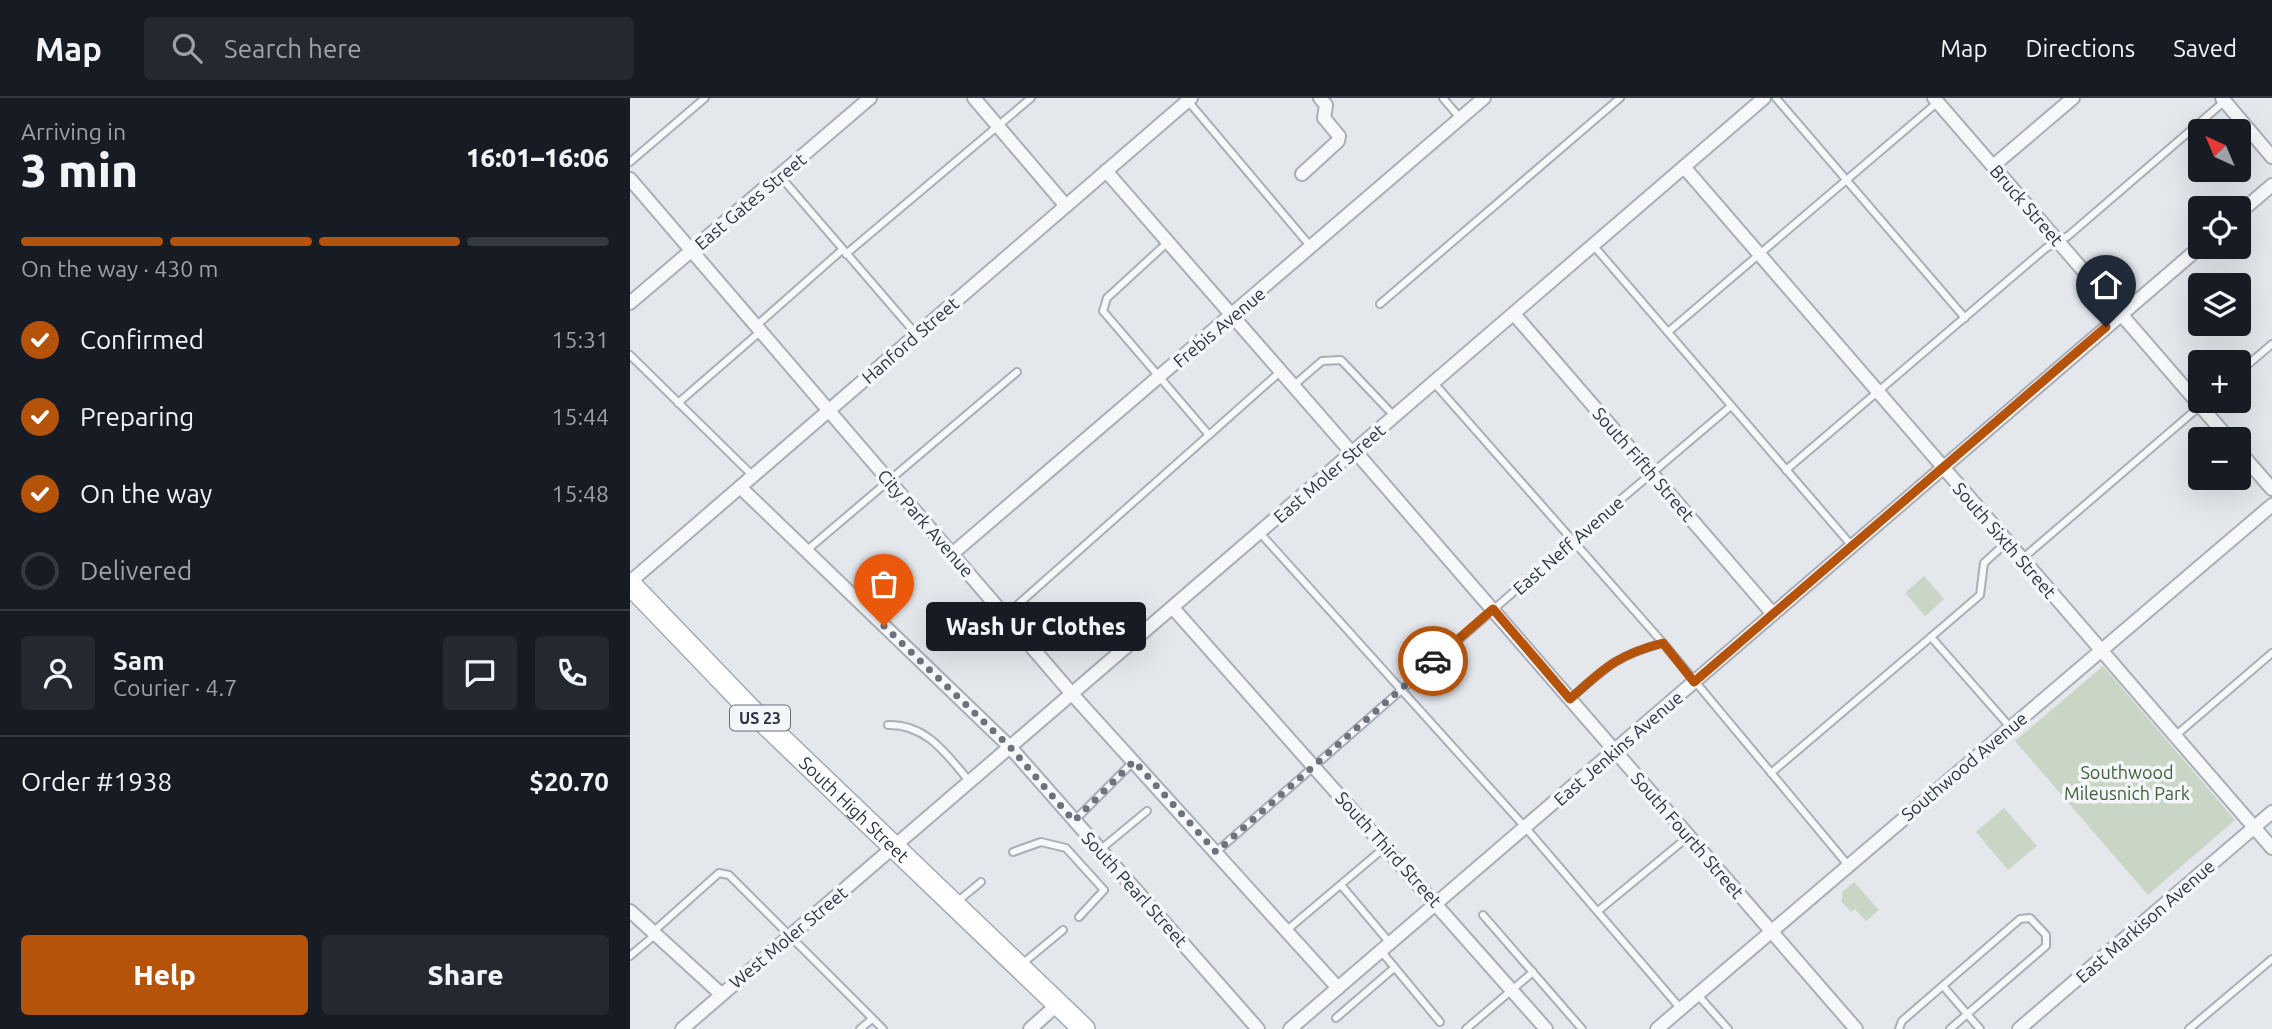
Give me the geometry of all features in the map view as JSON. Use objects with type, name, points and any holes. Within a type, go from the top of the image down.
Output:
[{"type":"main road","name":"South High Street","points":[[630,583],[750,709],[1084,1029]]},
{"type":"street","name":"East Gates Street","points":[[630,303],[870,98]]},
{"type":"street","points":[[974,98],[1066,206]]},
{"type":"street","points":[[1301,174],[1338,141],[1339,136],[1324,118],[1326,105],[1320,98]]},
{"type":"street","name":"Frebis Avenue","points":[[952,554],[1484,98]]},
{"type":"street","name":"East Moler Street","points":[[894,847],[1764,98]]},
{"type":"street","points":[[1993,166],[2073,98]]},
{"type":"street","name":"Hanford Street","points":[[630,583],[1190,99]]},
{"type":"street","points":[[2225,99],[2272,157]]},
{"type":"street","name":"Bruck Street","points":[[1936,100],[2188,388]]},
{"type":"street","name":"South Sixth Street","points":[[1684,167],[2272,848]]},
{"type":"street","name":"South Fourth Street","points":[[1106,171],[1280,372],[1493,609],[1856,1029]]},
{"type":"street","name":"City Park Avenue","points":[[630,179],[1072,694],[1338,988]]},
{"type":"street","points":[[2251,203],[2272,185]]},
{"type":"street","name":"East Jenkins Avenue","points":[[1290,1029],[2188,257]]},
{"type":"street","name":"South Fifth Street","points":[[1514,314],[1773,614]]},
{"type":"street","points":[[2251,465],[2272,489]]},
{"type":"street","name":"South Pearl Street","points":[[740,487],[1010,747],[1258,1029]]},
{"type":"street","name":"Southwood Avenue","points":[[1657,1029],[2272,505]]},
{"type":"street","name":"South Third Street","points":[[1172,608],[1437,903],[1546,1029]]},
{"type":"street","name":"East Markison Avenue","points":[[2019,1029],[2272,812]]},
{"type":"street","name":"West Moler Street","points":[[682,1029],[894,847]]},
{"type":"street","points":[[630,911],[656,932],[721,995]]},
{"type":"street","points":[[1030,1029],[1058,1004]]},
{"type":"lane","points":[[630,162],[705,98]]},
{"type":"lane","points":[[678,403],[844,252],[1031,98]]},
{"type":"lane","points":[[1443,98],[1460,119]]},
{"type":"lane","points":[[1380,304],[1620,98]]},
{"type":"lane","points":[[1776,98],[1965,318]]},
{"type":"lane","points":[[1190,99],[1312,248]]},
{"type":"lane","points":[[1787,471],[2225,99]]},
{"type":"lane","points":[[1668,332],[1848,179],[1936,100]]},
{"type":"lane","points":[[780,176],[916,334]]},
{"type":"lane","points":[[1168,242],[1107,298],[1103,311],[1209,435]]},
{"type":"lane","points":[[1593,246],[1852,546]]},
{"type":"lane","points":[[2251,362],[2272,344]]},
{"type":"lane","points":[[630,355],[753,475]]},
{"type":"lane","points":[[1293,386],[1322,361],[1341,360],[1395,416]]},
{"type":"lane","points":[[806,551],[1017,372]]},
{"type":"lane","points":[[1005,616],[1280,372]]},
{"type":"lane","points":[[1434,383],[1663,643],[1848,865]]},
{"type":"lane","name":"East Neff Avenue","points":[[1216,852],[1493,609],[1731,406]]},
{"type":"lane","points":[[2022,559],[2192,413]]},
{"type":"lane","points":[[1260,533],[1525,827],[1681,1009]]},
{"type":"lane","points":[[1771,773],[1980,594],[1984,563],[2007,542]]},
{"type":"lane","points":[[1931,637],[2010,727]]},
{"type":"lane","points":[[1570,699],[1598,672],[1618,658],[1663,643]]},
{"type":"lane","points":[[2175,736],[2272,653]]},
{"type":"lane","points":[[888,725],[904,725],[920,731],[934,741],[970,782]]},
{"type":"lane","points":[[1074,821],[1134,761]]},
{"type":"lane","points":[[1100,850],[1147,811]]},
{"type":"lane","points":[[1598,911],[1689,836]]},
{"type":"lane","points":[[1013,852],[1041,842],[1066,848],[1104,890],[1079,917]]},
{"type":"lane","points":[[1287,930],[1386,846]]},
{"type":"lane","points":[[630,956],[719,873],[729,875],[883,1029]]},
{"type":"lane","points":[[954,904],[981,881]]},
{"type":"lane","points":[[1341,885],[1386,947],[1394,968],[1440,1022]]},
{"type":"lane","points":[[1483,915],[1582,1029]]},
{"type":"lane","points":[[1899,1029],[1902,1021],[2020,919],[2030,918],[2046,935],[2046,946],[1950,1029]]},
{"type":"lane","points":[[1019,967],[1063,930]]},
{"type":"lane","points":[[2189,1029],[2272,959]]},
{"type":"lane","points":[[1336,1018],[1394,968]]},
{"type":"lane","points":[[1466,1029],[1533,972]]},
{"type":"lane","points":[[1943,986],[1980,1029]]},
{"type":"lane","points":[[1698,994],[1728,1029]]},
{"type":"lane","points":[[860,1029],[872,1018]]},
{"type":"green space","points":[[1924,576],[1944,599],[1925,616],[1905,593]]},
{"type":"green space","name":"Southwood Mileusnich Park","points":[[2103,666],[2235,820],[2148,895],[2015,741]]},
{"type":"green space","points":[[2004,808],[2037,846],[2008,870],[1976,832]]},
{"type":"green space","points":[[1854,882],[1879,910],[1866,921],[1855,909],[1851,912],[1842,902],[1842,892]]},
{"type":"way so far","points":[[884,626],[1010,747],[1074,821],[1134,761],[1216,852],[1433,661]]},
{"type":"place","name":"Wash Ur Clothes","points":[[884,626]]},
{"type":"route","points":[[1433,661],[1493,609],[1570,699],[1598,672],[1618,658],[1663,643],[1694,682],[2106,327]]}]
